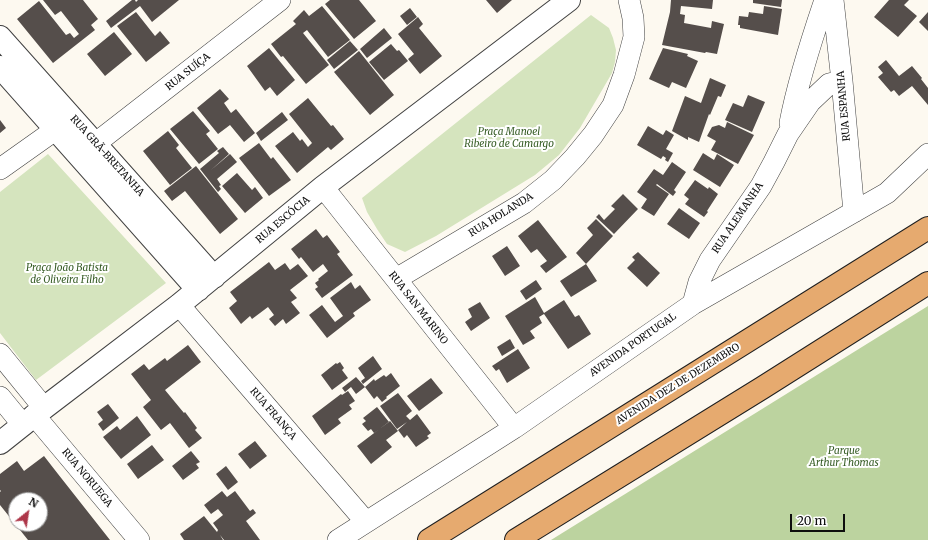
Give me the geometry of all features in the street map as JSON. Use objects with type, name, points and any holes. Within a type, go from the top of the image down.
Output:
[{"type":"highway","name":"AVENIDA DEZ DE DEZEMBRO","points":[[429,540],[928,228]]},
{"type":"highway","points":[[516,540],[762,388],[928,283]]},
{"type":"street","name":"RUA SUÍÇA","points":[[96,144],[280,0]]},
{"type":"street","name":"RUA ESCÓCIA","points":[[0,443],[179,305],[322,187],[569,0]]},
{"type":"street","name":"RUA HOLANDA","points":[[396,279],[524,202],[553,180],[575,157],[593,135],[613,105],[624,75],[634,37],[630,0]]},
{"type":"street","name":"RUA ALEMANHA","points":[[788,134],[794,101],[825,0]]},
{"type":"street","name":"RUA ESPANHA","points":[[834,0],[854,212]]},
{"type":"street","name":"RUA GRÃ-BRETANHA","points":[[0,36],[96,144],[206,283]]},
{"type":"street","points":[[0,67],[55,130],[206,283]]},
{"type":"street","name":"RUA ALEMANHA","points":[[693,304],[699,282],[710,260],[761,186],[788,134],[810,102],[830,84],[842,81]]},
{"type":"street","points":[[0,169],[55,130]]},
{"type":"street","name":"AVENIDA PORTUGAL","points":[[338,540],[514,428],[693,304],[887,193],[928,154]]},
{"type":"street","name":"RUA SAN MARINO","points":[[322,187],[514,428]]},
{"type":"street","name":"RUA FRANÇA","points":[[179,305],[366,522]]},
{"type":"street","points":[[0,354],[34,416]]},
{"type":"street","points":[[0,397],[34,416]]},
{"type":"street","name":"RUA NORUEGA","points":[[34,416],[140,540]]},
{"type":"green space","name":"Praça Manoel Ribeiro de Camargo","points":[[591,15],[609,28],[616,50],[615,62],[612,73],[580,128],[559,155],[535,175],[436,236],[405,252],[387,244],[367,212],[362,198]]},
{"type":"green space","name":"Praça João Batista de Oliveira Filho","points":[[48,154],[166,283],[36,380],[0,333],[0,192]]},
{"type":"green space","name":"Parque Arthur Thomas","points":[[928,306],[928,540],[551,540]]},
{"type":"building","points":[[43,0],[83,0],[98,19],[91,25],[95,30],[53,63],[17,19],[39,1],[66,35],[70,33],[74,38],[79,34],[61,11],[55,15]]},
{"type":"building","points":[[132,0],[135,0],[136,2],[138,0],[179,0],[152,22],[140,6],[111,28],[106,21]]},
{"type":"building","points":[[330,0],[359,0],[376,21],[354,39],[325,4]]},
{"type":"building","points":[[486,0],[512,0],[497,13]]},
{"type":"building","points":[[671,0],[713,0],[712,9],[681,6],[680,14],[685,15],[684,23],[711,28],[712,21],[724,24],[717,54],[662,45],[670,12]]},
{"type":"building","points":[[753,0],[782,0],[781,7],[753,3]]},
{"type":"building","points":[[889,0],[909,0],[904,5],[917,16],[898,37],[874,17]]},
{"type":"building","points":[[322,6],[350,40],[328,57],[307,30],[303,33],[329,65],[306,84],[271,44],[296,24],[293,21],[304,10],[309,16]]},
{"type":"building","points":[[764,6],[782,9],[778,35],[740,28],[740,25],[738,25],[739,16],[748,17],[749,12],[763,14]]},
{"type":"building","points":[[410,8],[417,17],[407,25],[400,16]]},
{"type":"building","points":[[136,12],[155,36],[160,31],[170,43],[146,62],[117,26]]},
{"type":"building","points":[[928,12],[928,31],[919,22]]},
{"type":"building","points":[[418,17],[423,24],[419,28],[442,56],[420,74],[408,59],[414,54],[398,34]]},
{"type":"building","points":[[384,28],[392,38],[367,58],[360,49]]},
{"type":"building","points":[[114,32],[132,54],[105,76],[87,54]]},
{"type":"building","points":[[350,41],[358,50],[334,69],[327,60]]},
{"type":"building","points":[[391,44],[397,51],[399,50],[408,61],[384,80],[369,62]]},
{"type":"building","points":[[269,48],[295,80],[277,96],[270,87],[265,91],[247,66]]},
{"type":"building","points":[[663,48],[688,54],[687,56],[698,61],[686,88],[672,82],[669,88],[649,79]]},
{"type":"building","points":[[359,51],[394,95],[370,115],[334,72]]},
{"type":"building","points":[[886,60],[899,76],[912,66],[928,88],[928,105],[912,86],[899,96],[894,90],[891,92],[878,77],[883,73],[878,67]]},
{"type":"building","points":[[710,78],[726,85],[721,97],[718,96],[710,115],[709,114],[699,142],[688,137],[688,140],[672,131],[685,96],[701,103]]},
{"type":"building","points":[[220,89],[229,99],[224,103],[231,113],[236,109],[255,133],[244,142],[230,125],[218,134],[197,108]]},
{"type":"building","points":[[748,95],[765,102],[752,132],[725,120],[733,103],[743,107]]},
{"type":"building","points":[[308,98],[344,139],[331,150],[328,147],[297,173],[275,146],[293,132],[300,141],[302,139],[308,147],[312,143],[289,114]]},
{"type":"building","points":[[193,111],[210,131],[206,134],[218,149],[199,164],[170,129]]},
{"type":"building","points":[[282,112],[288,120],[261,141],[256,133]]},
{"type":"building","points":[[0,120],[6,128],[0,133]]},
{"type":"building","points":[[727,122],[754,135],[738,164],[711,150],[716,141],[707,136],[712,127],[719,125],[725,128]]},
{"type":"building","points":[[648,126],[663,135],[666,130],[674,135],[666,149],[673,153],[668,162],[663,156],[661,159],[637,145]]},
{"type":"building","points":[[168,131],[179,145],[176,148],[192,168],[170,185],[143,151]]},
{"type":"building","points":[[259,143],[271,159],[273,157],[291,180],[269,196],[239,158]]},
{"type":"building","points":[[223,147],[229,154],[211,170],[230,154],[237,162],[217,179],[221,185],[219,186],[221,189],[218,192],[200,169],[219,153],[217,151]]},
{"type":"building","points":[[703,153],[714,160],[717,154],[734,165],[720,187],[693,170]]},
{"type":"building","points":[[672,162],[686,172],[674,190],[676,192],[673,196],[657,184],[656,185],[669,194],[654,216],[641,208],[647,199],[637,192],[654,169],[663,175]]},
{"type":"building","points":[[196,166],[238,219],[220,234],[185,191],[172,201],[164,191]]},
{"type":"building","points":[[237,173],[252,190],[255,187],[263,198],[245,213],[222,186]]},
{"type":"building","points":[[695,180],[708,189],[709,187],[718,194],[704,217],[685,204],[689,199],[684,195]]},
{"type":"building","points":[[623,194],[638,209],[614,234],[596,217],[599,214],[604,220],[615,209],[611,206]]},
{"type":"building","points":[[679,208],[700,223],[689,239],[667,224]]},
{"type":"building","points":[[596,219],[613,236],[586,264],[576,253],[593,235],[587,228]]},
{"type":"building","points":[[538,220],[567,257],[546,273],[540,266],[547,261],[537,249],[531,253],[518,236]]},
{"type":"building","points":[[316,229],[323,238],[327,235],[340,252],[337,254],[353,275],[322,298],[315,289],[318,287],[315,283],[328,271],[323,264],[313,272],[301,257],[299,259],[291,249]]},
{"type":"building","points":[[507,246],[520,266],[505,276],[492,256]]},
{"type":"building","points":[[638,252],[660,273],[647,287],[627,268],[635,260],[632,257]]},
{"type":"building","points":[[269,262],[275,270],[285,263],[290,270],[298,264],[308,276],[290,290],[297,298],[291,302],[300,313],[286,324],[283,319],[275,326],[269,319],[274,315],[268,307],[252,319],[250,316],[241,324],[229,308],[237,301],[230,292]]},
{"type":"building","points":[[586,264],[597,281],[571,297],[560,281]]},
{"type":"building","points":[[536,280],[542,289],[526,300],[520,291]]},
{"type":"building","points":[[351,282],[355,289],[360,285],[371,300],[353,313],[355,316],[327,338],[309,315],[322,305],[335,322],[343,316],[330,298]]},
{"type":"building","points":[[535,297],[544,313],[564,300],[575,317],[579,315],[591,334],[568,349],[544,314],[539,317],[542,323],[530,331],[535,338],[523,345],[505,316]]},
{"type":"building","points":[[480,302],[490,318],[471,331],[465,322],[472,317],[468,309]]},
{"type":"building","points":[[510,339],[515,348],[502,356],[497,347]]},
{"type":"building","points":[[188,345],[201,362],[165,390],[184,413],[185,412],[197,428],[195,430],[202,438],[189,448],[170,423],[161,430],[143,407],[151,400],[131,374],[144,364],[149,370],[165,358],[167,361]]},
{"type":"building","points":[[518,349],[530,368],[507,383],[499,369],[496,371],[492,366]]},
{"type":"building","points":[[373,356],[382,369],[363,384],[361,381],[365,378],[358,368]]},
{"type":"building","points":[[340,362],[344,368],[342,370],[348,378],[332,390],[321,375],[336,363],[337,364]]},
{"type":"building","points":[[391,373],[400,386],[382,402],[377,396],[374,399],[365,387],[374,379],[375,381],[384,375],[386,377]]},
{"type":"building","points":[[356,377],[365,387],[356,394],[351,387],[345,392],[342,388]]},
{"type":"building","points":[[431,378],[443,393],[419,411],[407,396]]},
{"type":"building","points":[[348,391],[355,401],[349,405],[352,409],[338,419],[341,423],[325,435],[312,416],[341,394],[342,395]]},
{"type":"building","points":[[398,393],[412,411],[406,416],[410,420],[417,414],[431,433],[427,436],[429,438],[416,447],[407,435],[404,438],[398,430],[407,422],[397,429],[380,406]]},
{"type":"building","points":[[108,404],[119,418],[103,431],[98,424],[103,420],[97,412]]},
{"type":"building","points":[[377,407],[389,422],[374,433],[371,429],[368,431],[362,424],[366,421],[363,418]]},
{"type":"building","points":[[137,416],[151,435],[121,459],[103,437],[117,426],[120,430]]},
{"type":"building","points":[[390,421],[398,431],[386,440],[392,447],[371,464],[357,446]]},
{"type":"building","points":[[255,441],[267,456],[250,469],[238,454]]},
{"type":"building","points":[[152,445],[164,460],[138,479],[127,464]]},
{"type":"building","points":[[191,451],[200,462],[196,464],[199,468],[183,480],[172,466]]},
{"type":"building","points":[[44,456],[110,540],[28,540],[22,532],[48,532],[48,492],[8,492],[8,515],[0,505],[0,474],[17,461],[24,471]]},
{"type":"building","points":[[226,466],[238,482],[228,490],[216,474]]},
{"type":"building","points":[[222,491],[227,497],[235,491],[250,511],[253,509],[256,513],[246,521],[260,540],[224,540],[220,535],[223,540],[184,540],[180,534],[204,516],[217,532],[218,530],[213,523],[223,515],[218,509],[211,514],[204,505]]}]
